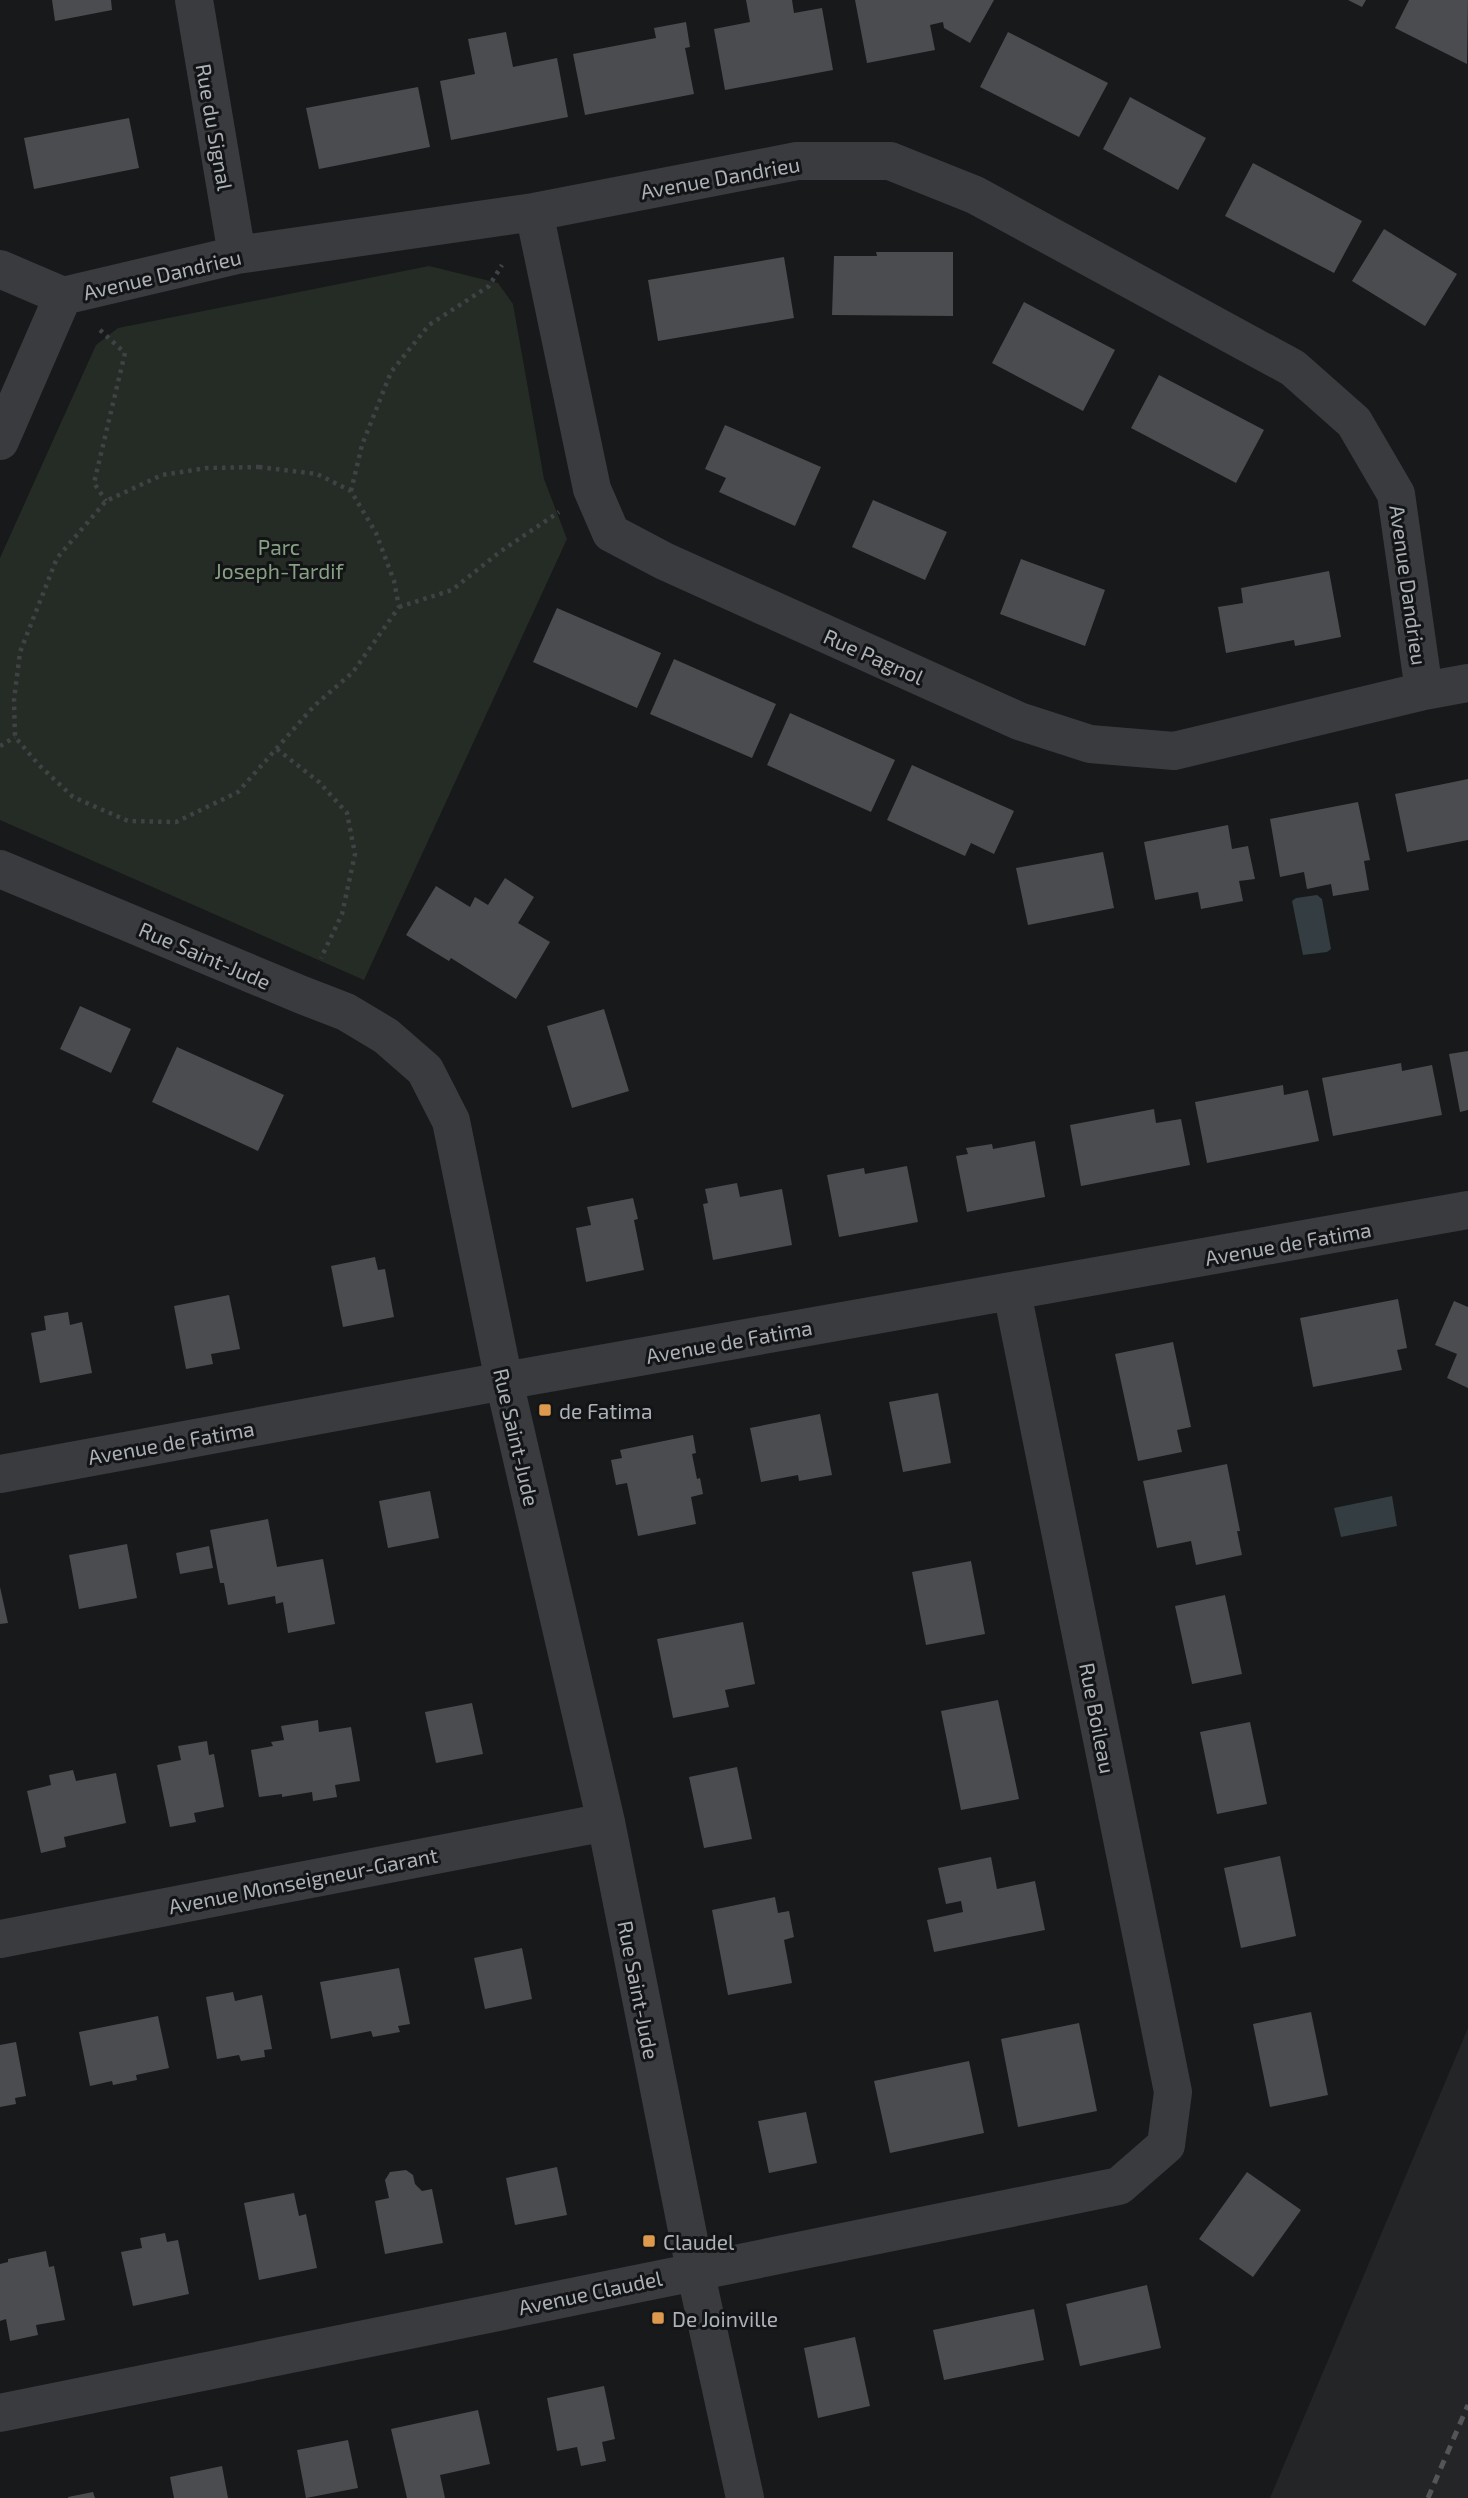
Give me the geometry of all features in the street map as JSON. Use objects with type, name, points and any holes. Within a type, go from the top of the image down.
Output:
[{"type":"street","name":"Rue du Signal","points":[[194,0],[237,255]]},
{"type":"street","name":"Avenue Dandrieu","points":[[0,269],[63,296],[237,255],[534,212],[797,161],[890,161],[975,195],[1293,368],[1354,422],[1396,494],[1424,691]]},
{"type":"street","name":"Rue Pagnol","points":[[534,212],[592,489],[611,533],[664,561],[1019,721],[1090,744],[1174,751],[1424,691],[1468,683]]},
{"type":"street","points":[[0,441],[63,296]]},
{"type":"street","name":"Rue Saint-Jude","points":[[0,869],[346,1012],[386,1036],[425,1070],[451,1121],[504,1381],[606,1822],[695,2270],[745,2498]]},
{"type":"street","name":"Avenue de Fatima","points":[[0,1474],[504,1381],[1465,1214]]},
{"type":"street","name":"Rue Boileau","points":[[1012,1292],[1173,2092],[1166,2145]]},
{"type":"street","name":"Avenue Monseigneur-Garant","points":[[0,1938],[606,1822]]},
{"type":"street","name":"Avenue Claudel","points":[[0,2413],[1119,2186],[1166,2145]]},
{"type":"path","points":[[351,491],[362,445],[391,372],[429,325],[489,286],[534,212]]},
{"type":"path","points":[[63,296],[125,354],[94,483],[106,501]]},
{"type":"path","points":[[399,607],[394,581],[376,533],[351,491],[317,474],[258,467],[207,468],[162,475],[106,501],[57,558],[20,652],[14,700],[15,737],[39,765],[73,797],[128,821],[176,822],[238,792],[314,706],[353,672],[399,607],[452,590],[501,551],[592,489]]},
{"type":"path","points":[[0,746],[15,737]]},
{"type":"path","points":[[276,749],[318,782],[348,813],[355,854],[342,914],[302,995]]},
{"type":"shaded area","points":[[1317,895],[1322,899],[1331,949],[1303,955],[1292,901]]},
{"type":"shaded area","points":[[1392,1496],[1397,1526],[1341,1537],[1334,1508]]},
{"type":"shaded area","points":[[1468,2028],[1468,2498],[1270,2498]]},
{"type":"green space","name":"Parc Joseph-Tardif","points":[[429,266],[498,283],[513,304],[544,479],[567,539],[364,980],[0,820],[0,558],[96,345],[118,328]]},
{"type":"building","points":[[52,0],[111,0],[112,10],[55,21]]},
{"type":"building","points":[[746,0],[792,0],[794,13],[822,8],[833,70],[725,90],[714,29],[750,22]]},
{"type":"building","points":[[855,0],[994,0],[970,43],[944,28],[943,22],[930,25],[935,50],[867,63]]},
{"type":"building","points":[[1348,0],[1366,0],[1362,7]]},
{"type":"building","points":[[1409,0],[1468,0],[1467,64],[1395,28]]},
{"type":"building","points":[[686,22],[690,47],[685,48],[694,94],[585,115],[573,54],[656,38],[654,28]]},
{"type":"building","points":[[506,32],[513,67],[557,58],[568,117],[451,140],[440,81],[475,74],[468,39]]},
{"type":"building","points":[[1008,32],[1108,83],[1079,137],[980,87]]},
{"type":"building","points":[[418,87],[430,147],[319,169],[306,108]]},
{"type":"building","points":[[1130,97],[1206,138],[1178,190],[1103,149]]},
{"type":"building","points":[[129,118],[139,168],[34,189],[24,138]]},
{"type":"building","points":[[1253,163],[1362,221],[1334,273],[1225,216]]},
{"type":"building","points":[[1384,229],[1457,274],[1425,326],[1352,281]]},
{"type":"building","points":[[876,252],[953,252],[953,316],[832,315],[834,256],[877,256]]},
{"type":"building","points":[[784,257],[794,318],[658,341],[648,280]]},
{"type":"building","points":[[1024,302],[1115,350],[1083,411],[992,363]]},
{"type":"building","points":[[1159,375],[1264,430],[1236,483],[1131,428]]},
{"type":"building","points":[[725,425],[821,467],[795,526],[719,492],[726,478],[705,469]]},
{"type":"building","points":[[873,500],[947,532],[925,580],[852,547]]},
{"type":"building","points":[[1021,559],[1105,590],[1085,646],[1000,614]]},
{"type":"building","points":[[1329,571],[1341,637],[1295,646],[1294,640],[1226,653],[1218,607],[1243,603],[1241,588]]},
{"type":"building","points":[[557,608],[661,653],[637,708],[533,662]]},
{"type":"building","points":[[674,659],[776,704],[752,758],[650,714]]},
{"type":"building","points":[[790,713],[895,760],[871,812],[767,765]]},
{"type":"building","points":[[912,765],[1014,811],[994,854],[971,843],[965,856],[887,820]]},
{"type":"building","points":[[1468,779],[1468,840],[1407,852],[1395,794]]},
{"type":"building","points":[[1358,802],[1370,860],[1364,861],[1369,890],[1333,896],[1331,884],[1307,889],[1304,872],[1280,877],[1270,819]]},
{"type":"building","points":[[1228,825],[1232,849],[1248,846],[1255,879],[1239,881],[1243,901],[1201,909],[1198,892],[1155,900],[1144,842]]},
{"type":"building","points":[[1103,852],[1114,908],[1028,925],[1016,868]]},
{"type":"building","points":[[505,878],[534,897],[518,923],[550,942],[516,999],[451,958],[449,961],[406,935],[436,886],[470,907],[475,897],[488,905]]},
{"type":"building","points":[[80,1006],[131,1029],[111,1073],[60,1049]]},
{"type":"building","points":[[604,1009],[629,1091],[572,1108],[547,1026]]},
{"type":"building","points":[[177,1047],[284,1095],[258,1151],[152,1102]]},
{"type":"building","points":[[1468,1051],[1468,1110],[1460,1112],[1449,1054]]},
{"type":"building","points":[[1401,1063],[1402,1071],[1432,1065],[1442,1115],[1333,1136],[1322,1078]]},
{"type":"building","points":[[1283,1085],[1284,1095],[1308,1090],[1319,1141],[1207,1163],[1195,1102]]},
{"type":"building","points":[[1154,1109],[1156,1123],[1181,1119],[1190,1165],[1081,1186],[1070,1125]]},
{"type":"building","points":[[1035,1141],[1045,1197],[967,1212],[956,1156],[968,1154],[966,1148],[992,1144],[993,1149]]},
{"type":"building","points":[[907,1166],[918,1222],[839,1237],[827,1175],[864,1168],[865,1174]]},
{"type":"building","points":[[737,1183],[740,1197],[782,1189],[792,1245],[713,1260],[703,1204],[708,1203],[705,1189]]},
{"type":"building","points":[[633,1198],[638,1219],[634,1220],[644,1270],[586,1282],[576,1228],[591,1225],[587,1207]]},
{"type":"building","points":[[375,1257],[378,1270],[385,1269],[394,1317],[343,1327],[331,1266]]},
{"type":"building","points":[[229,1295],[240,1349],[211,1354],[213,1364],[186,1369],[174,1306]]},
{"type":"building","points":[[1398,1299],[1407,1348],[1397,1350],[1402,1370],[1313,1387],[1300,1318]]},
{"type":"building","points":[[1454,1301],[1468,1307],[1468,1388],[1447,1378],[1457,1354],[1435,1345]]},
{"type":"building","points":[[68,1312],[70,1325],[82,1322],[92,1373],[40,1383],[31,1333],[46,1330],[44,1316]]},
{"type":"building","points":[[1173,1342],[1191,1427],[1177,1430],[1182,1452],[1138,1461],[1115,1354]]},
{"type":"building","points":[[938,1393],[951,1463],[903,1472],[889,1402]]},
{"type":"building","points":[[820,1414],[832,1475],[799,1481],[798,1475],[761,1482],[750,1428]]},
{"type":"building","points":[[693,1435],[696,1453],[692,1454],[703,1494],[691,1497],[696,1524],[638,1536],[627,1483],[616,1485],[611,1460],[622,1458],[620,1450]]},
{"type":"building","points":[[1227,1464],[1242,1555],[1196,1565],[1191,1541],[1157,1548],[1143,1481]]},
{"type":"building","points":[[430,1491],[439,1538],[388,1548],[379,1501]]},
{"type":"building","points":[[268,1519],[277,1567],[323,1559],[335,1624],[288,1633],[283,1602],[276,1604],[275,1596],[228,1605],[224,1583],[220,1583],[210,1530]]},
{"type":"building","points":[[127,1544],[137,1598],[79,1609],[69,1555]]},
{"type":"building","points":[[209,1546],[213,1568],[180,1574],[176,1553]]},
{"type":"building","points":[[971,1561],[985,1634],[926,1645],[912,1572]]},
{"type":"building","points":[[0,1587],[8,1623],[0,1624]]},
{"type":"building","points":[[1225,1595],[1242,1674],[1192,1684],[1175,1606]]},
{"type":"building","points":[[743,1622],[755,1684],[725,1690],[729,1707],[673,1718],[657,1639]]},
{"type":"building","points":[[998,1700],[1019,1799],[961,1810],[941,1711]]},
{"type":"building","points":[[472,1703],[483,1754],[436,1763],[425,1712]]},
{"type":"building","points":[[318,1720],[319,1732],[351,1727],[360,1781],[335,1785],[337,1797],[313,1801],[312,1792],[282,1797],[282,1794],[259,1797],[251,1750],[273,1746],[271,1742],[284,1740],[281,1726]]},
{"type":"building","points":[[1250,1722],[1267,1804],[1217,1814],[1200,1732]]},
{"type":"building","points":[[207,1741],[209,1755],[214,1754],[224,1807],[194,1813],[196,1822],[170,1827],[157,1765],[181,1760],[178,1746]]},
{"type":"building","points":[[737,1767],[752,1839],[704,1848],[689,1777]]},
{"type":"building","points":[[73,1770],[76,1781],[116,1773],[126,1823],[64,1837],[66,1847],[41,1853],[27,1791],[51,1785],[49,1775]]},
{"type":"building","points":[[1280,1856],[1296,1936],[1241,1948],[1224,1868]]},
{"type":"building","points":[[991,1857],[997,1889],[1035,1881],[1045,1930],[934,1952],[927,1920],[963,1912],[961,1901],[946,1904],[938,1868]]},
{"type":"building","points":[[775,1897],[778,1913],[789,1911],[794,1937],[784,1940],[792,1983],[728,1995],[712,1910]]},
{"type":"building","points":[[522,1948],[532,1999],[485,2009],[474,1958]]},
{"type":"building","points":[[399,1968],[410,2024],[398,2026],[400,2032],[373,2037],[371,2031],[331,2039],[320,1982]]},
{"type":"building","points":[[233,1992],[235,2001],[262,1995],[272,2049],[264,2050],[265,2057],[241,2061],[239,2055],[217,2059],[206,1997]]},
{"type":"building","points":[[1311,2012],[1328,2095],[1270,2107],[1253,2024]]},
{"type":"building","points":[[158,2016],[169,2068],[136,2075],[137,2080],[113,2085],[112,2081],[90,2086],[79,2032]]},
{"type":"building","points":[[1079,2023],[1097,2111],[1018,2127],[1001,2039]]},
{"type":"building","points":[[16,2042],[26,2096],[15,2098],[16,2104],[0,2107],[0,2045]]},
{"type":"building","points":[[969,2061],[984,2133],[890,2153],[874,2081]]},
{"type":"building","points":[[806,2112],[817,2163],[769,2173],[758,2121]]},
{"type":"building","points":[[557,2167],[567,2215],[515,2225],[506,2178]]},
{"type":"building","points":[[406,2170],[413,2175],[415,2184],[422,2191],[432,2189],[443,2243],[385,2254],[375,2201],[389,2198],[385,2180],[390,2172]]},
{"type":"building","points":[[1247,2172],[1301,2210],[1253,2277],[1199,2239]]},
{"type":"building","points":[[294,2193],[299,2216],[306,2214],[317,2268],[259,2280],[244,2203]]},
{"type":"building","points":[[165,2233],[167,2242],[178,2240],[189,2294],[133,2306],[121,2252],[142,2248],[140,2238]]},
{"type":"building","points":[[46,2251],[49,2267],[54,2266],[65,2320],[36,2325],[38,2335],[10,2341],[6,2319],[0,2321],[0,2264],[8,2262],[8,2259]]},
{"type":"building","points":[[1147,2285],[1161,2348],[1080,2366],[1066,2304]]},
{"type":"building","points":[[1034,2309],[1044,2360],[944,2380],[933,2330]]},
{"type":"building","points":[[855,2337],[870,2406],[818,2418],[804,2348]]},
{"type":"building","points":[[604,2386],[615,2439],[602,2442],[606,2461],[581,2466],[577,2447],[557,2451],[547,2398]]},
{"type":"building","points":[[478,2410],[490,2464],[440,2475],[445,2498],[407,2498],[391,2429]]},
{"type":"building","points":[[348,2440],[358,2488],[306,2498],[297,2450]]},
{"type":"building","points":[[222,2466],[228,2498],[174,2498],[170,2477]]},
{"type":"building","points":[[93,2492],[95,2498],[68,2498],[68,2497]]},
{"type":"railway","points":[[1428,2498],[1468,2405]]},
{"type":"place","name":"de Fatima","points":[[545,1410]]},
{"type":"place","name":"Claudel","points":[[649,2241]]},
{"type":"place","name":"De Joinville","points":[[658,2318]]}]
